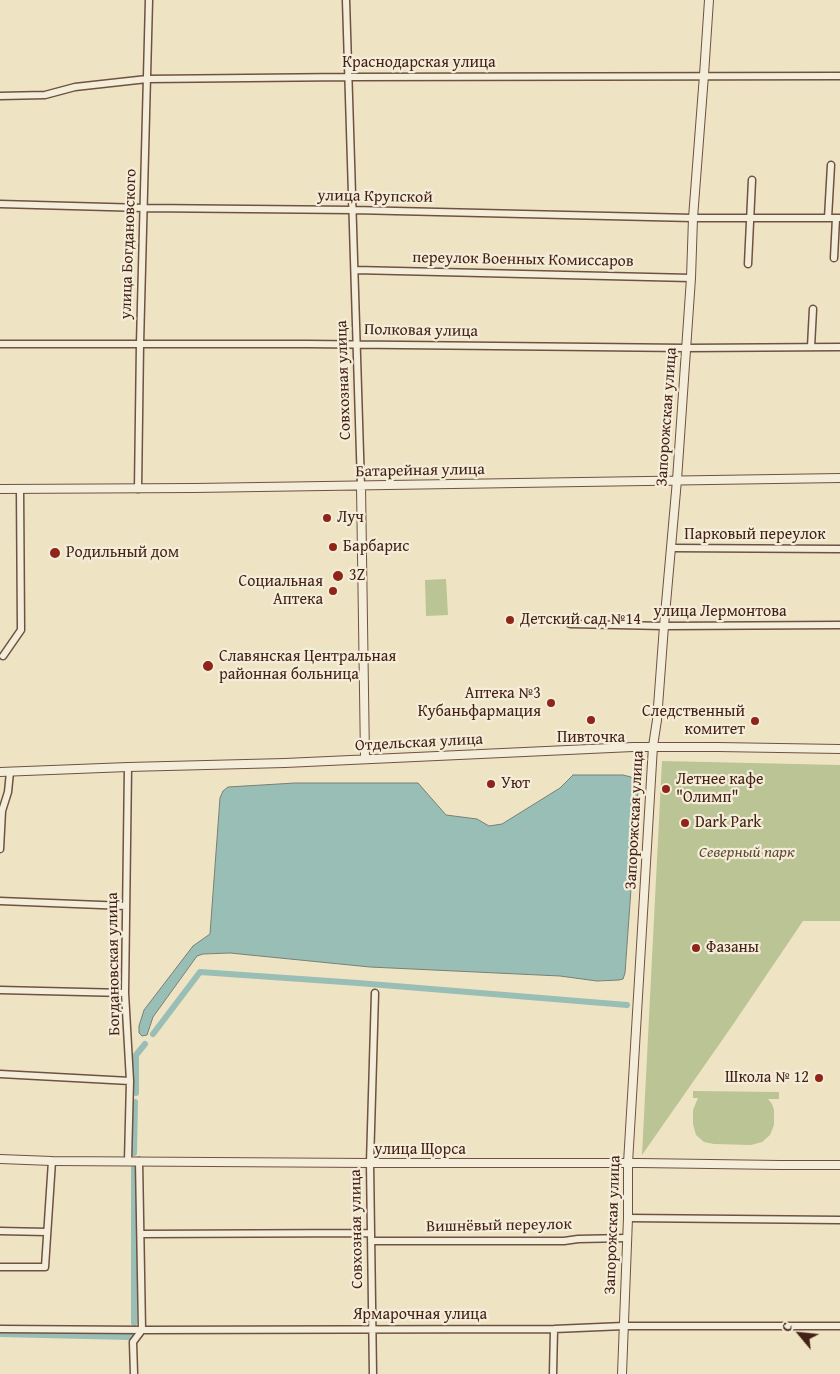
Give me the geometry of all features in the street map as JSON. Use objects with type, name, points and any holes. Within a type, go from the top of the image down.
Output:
[{"type":"street","name":"улица Богдановского","points":[[138,489],[149,0]]},
{"type":"street","name":"Совхозная улица","points":[[346,0],[361,486],[365,759]]},
{"type":"street","name":"Запорожская улица","points":[[622,1374],[628,1218],[628,1163],[653,746],[657,720],[677,480],[709,0]]},
{"type":"street","name":"Краснодарская улица","points":[[0,96],[46,95],[75,87],[147,79],[840,76]]},
{"type":"street","points":[[831,166],[835,218],[834,258]]},
{"type":"street","points":[[748,264],[752,180]]},
{"type":"street","name":"улица Крупской","points":[[0,204],[693,218],[835,218]]},
{"type":"street","name":"переулок Военных Комиссаров","points":[[355,270],[691,278]]},
{"type":"street","points":[[811,347],[813,309]]},
{"type":"street","name":"Полковая улица","points":[[0,344],[686,348],[840,347]]},
{"type":"street","name":"Батарейная улица","points":[[0,489],[138,489],[840,478]]},
{"type":"street","points":[[3,656],[21,630],[20,489]]},
{"type":"street","name":"Парковый переулок","points":[[671,548],[840,548]]},
{"type":"street","name":"улица Лермонтова","points":[[570,624],[664,626],[840,625]]},
{"type":"street","name":"Отдельская улица","points":[[0,772],[275,763],[653,746],[840,749]]},
{"type":"street","name":"Богдановская улица","points":[[128,767],[125,993],[130,1081],[128,1160]]},
{"type":"street","points":[[0,849],[2,812],[8,792],[10,772]]},
{"type":"street","points":[[0,901],[126,906]]},
{"type":"street","points":[[0,990],[125,993]]},
{"type":"street","name":"Совхозная улица","points":[[373,1374],[370,1164],[375,993]]},
{"type":"street","points":[[0,1074],[130,1081]]},
{"type":"street","name":"улица Щорса","points":[[0,1159],[370,1164],[628,1163],[840,1165]]},
{"type":"street","points":[[0,1267],[45,1267],[52,1161]]},
{"type":"street","points":[[134,1374],[133,1342],[142,1330],[140,1161]]},
{"type":"street","points":[[628,1218],[840,1220]]},
{"type":"street","points":[[0,1230],[47,1232]]},
{"type":"street","points":[[141,1234],[371,1233]]},
{"type":"street","name":"Вишнёвый переулок","points":[[371,1241],[564,1241],[627,1238]]},
{"type":"street","name":"Ярмарочная улица","points":[[0,1329],[142,1330],[840,1326]]},
{"type":"street","points":[[553,1374],[554,1328]]},
{"type":"green space","points":[[446,579],[448,615],[426,616],[425,580]]},
{"type":"green space","name":"Северный парк","points":[[662,761],[840,765],[840,921],[803,921],[642,1155]]},
{"type":"green space","points":[[693,1091],[779,1092],[779,1099],[768,1099],[774,1110],[774,1125],[770,1135],[762,1142],[751,1145],[704,1142],[696,1135],[693,1124],[693,1110],[698,1098],[693,1098]]},
{"type":"water","points":[[573,775],[623,775],[631,777],[637,783],[638,791],[625,973],[623,979],[597,981],[560,976],[370,967],[230,953],[203,954],[197,956],[153,1017],[147,1035],[142,1036],[139,1033],[144,1010],[193,946],[210,934],[220,798],[223,791],[228,787],[295,783],[418,783],[446,815],[477,819],[489,826],[502,824],[560,788]]},
{"type":"waterway","points":[[153,1034],[200,972],[627,1005]]},
{"type":"waterway","points":[[136,1093],[136,1055],[145,1044]]},
{"type":"waterway","points":[[134,1153],[135,1102]]},
{"type":"waterway","points":[[134,1168],[134,1323]]},
{"type":"waterway","points":[[0,1334],[129,1337],[132,1334]]},
{"type":"place","name":"Луч","points":[[327,518]]},
{"type":"place","name":"Барбарис","points":[[333,547]]},
{"type":"place","name":"Родильный дом","points":[[55,553]]},
{"type":"place","name":"3Z","points":[[338,576]]},
{"type":"place","name":"Социальная Аптека","points":[[333,591]]},
{"type":"place","name":"Детский сад №14","points":[[510,620]]},
{"type":"place","name":"Славянская Центральная районная больница","points":[[208,666]]},
{"type":"place","name":"Аптека №3 Кубаньфармация","points":[[551,703]]},
{"type":"place","name":"Пивточка","points":[[591,720]]},
{"type":"place","name":"Следственный комитет","points":[[755,721]]},
{"type":"place","name":"Уют","points":[[491,784]]},
{"type":"place","name":"Летнее кафе \"Олимп\"","points":[[666,789]]},
{"type":"place","name":"Dark Park","points":[[685,823]]},
{"type":"place","name":"Фазаны","points":[[696,948]]},
{"type":"place","name":"Школа № 12","points":[[819,1078]]}]
